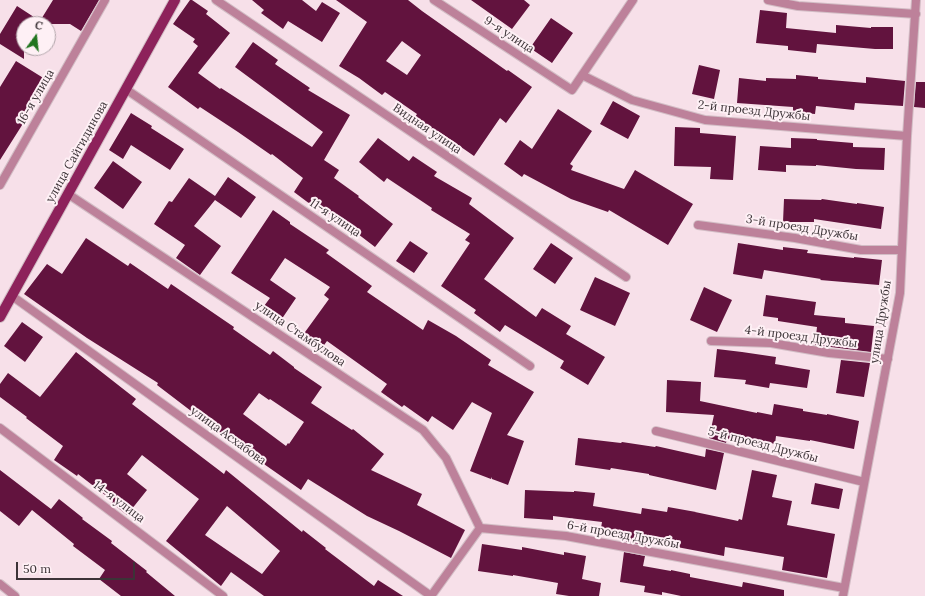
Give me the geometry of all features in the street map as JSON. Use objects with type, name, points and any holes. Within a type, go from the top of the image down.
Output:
[{"type":"main road","name":"улица Сайгидинова","points":[[0,317],[127,90],[175,0]]},
{"type":"street","name":"16-я улица","points":[[0,185],[105,0]]},
{"type":"street","name":"Видная улица","points":[[216,0],[626,277]]},
{"type":"street","name":"9-я улица","points":[[434,0],[572,90],[582,75]]},
{"type":"street","points":[[582,75],[633,0]]},
{"type":"street","points":[[768,0],[798,6],[916,14]]},
{"type":"street","name":"улица Дружбы","points":[[843,592],[900,293],[907,136],[916,0]]},
{"type":"street","name":"2-й проезд Дружбы","points":[[582,75],[632,100],[705,120],[907,136]]},
{"type":"street","name":"11-я улица","points":[[127,90],[530,366]]},
{"type":"street","name":"улица Стамбулова","points":[[68,194],[423,430],[446,458],[480,528]]},
{"type":"street","name":"3-й проезд Дружбы","points":[[698,225],[795,238],[861,250],[902,250]]},
{"type":"street","name":"улица Асхабова","points":[[12,296],[431,596]]},
{"type":"street","name":"4-й проезд Дружбы","points":[[711,341],[772,343],[829,353],[888,359]]},
{"type":"street","name":"14-я улица","points":[[0,428],[223,596]]},
{"type":"street","name":"5-й проезд Дружбы","points":[[656,431],[864,482]]},
{"type":"street","points":[[431,596],[480,528]]},
{"type":"street","name":"6-й проезд Дружбы","points":[[480,528],[566,536],[843,592]]},
{"type":"street","points":[[0,584],[15,596]]},
{"type":"building","points":[[53,0],[99,0],[81,31],[70,24],[56,24],[56,16],[43,16]]},
{"type":"building","points":[[190,0],[208,11],[206,14],[230,33],[198,73],[220,89],[221,88],[312,147],[323,132],[235,67],[253,42],[278,60],[275,64],[310,88],[308,90],[350,115],[324,160],[339,170],[334,178],[393,224],[375,247],[316,204],[314,207],[294,192],[303,178],[272,154],[271,155],[200,107],[198,109],[168,87],[198,46],[193,42],[195,39],[173,24]]},
{"type":"building","points":[[252,0],[302,0],[316,11],[322,2],[340,13],[322,42],[288,21],[283,29],[261,13],[264,10]]},
{"type":"building","points":[[336,0],[408,0],[507,71],[508,70],[532,87],[506,123],[500,118],[474,156],[438,131],[437,133],[415,117],[417,114],[385,92],[382,95],[359,78],[339,66],[367,22]],"holes":[[[402,41],[421,55],[407,75],[386,61]]]},
{"type":"building","points":[[471,0],[524,0],[530,5],[512,29]]},
{"type":"building","points":[[17,6],[32,16],[16,16],[16,54],[0,44],[0,34]]},
{"type":"building","points":[[760,10],[787,13],[786,28],[836,33],[836,25],[871,28],[893,27],[893,49],[817,44],[816,53],[788,50],[788,46],[756,43]]},
{"type":"building","points":[[551,18],[573,33],[552,63],[530,48]]},
{"type":"building","points":[[16,61],[45,79],[20,119],[24,122],[0,160],[0,87]]},
{"type":"building","points":[[699,65],[720,70],[714,99],[692,94]]},
{"type":"building","points":[[796,75],[818,77],[818,79],[866,83],[866,77],[905,81],[903,106],[855,103],[854,110],[816,106],[815,114],[793,112],[793,107],[737,103],[739,78],[766,81],[766,78],[796,79]]},
{"type":"building","points":[[916,82],[925,82],[925,108],[914,107]]},
{"type":"building","points":[[613,101],[640,116],[628,139],[600,124]]},
{"type":"building","points":[[558,109],[592,131],[570,164],[573,166],[571,170],[624,189],[635,170],[693,204],[668,245],[609,210],[608,212],[571,199],[524,174],[522,177],[504,164],[520,140],[532,149]]},
{"type":"building","points":[[131,113],[184,149],[170,170],[131,145],[123,159],[109,150]]},
{"type":"building","points":[[675,127],[700,128],[700,133],[736,136],[733,180],[710,179],[711,167],[674,166]]},
{"type":"building","points":[[378,138],[409,161],[413,156],[437,172],[434,176],[472,198],[469,204],[514,238],[484,279],[536,317],[542,308],[571,326],[566,334],[605,357],[588,385],[560,368],[564,361],[505,325],[500,332],[474,313],[476,310],[441,286],[470,243],[465,240],[470,234],[431,210],[432,208],[387,178],[384,182],[359,162]]},
{"type":"building","points":[[791,138],[853,143],[853,147],[885,148],[884,170],[816,165],[786,165],[786,172],[758,170],[760,146],[791,148]]},
{"type":"building","points":[[113,161],[142,182],[123,209],[94,188]]},
{"type":"building","points":[[228,177],[256,197],[241,218],[215,200],[194,226],[221,246],[200,275],[176,258],[185,245],[154,224],[169,201],[172,202],[189,178],[215,196]]},
{"type":"building","points":[[784,199],[822,199],[884,207],[881,229],[814,219],[814,222],[783,222]]},
{"type":"building","points":[[273,210],[290,222],[290,224],[329,250],[326,253],[372,286],[367,292],[423,330],[428,320],[456,336],[491,360],[488,365],[534,392],[507,435],[524,441],[508,485],[492,479],[492,477],[491,479],[470,471],[492,413],[472,402],[453,430],[432,416],[428,422],[404,405],[402,407],[381,392],[387,384],[327,341],[319,352],[300,339],[329,299],[324,295],[330,287],[285,258],[270,280],[296,298],[279,323],[261,310],[270,298],[231,273]]},
{"type":"building","points":[[86,238],[128,266],[130,263],[168,289],[171,284],[234,327],[233,329],[270,355],[273,351],[294,368],[322,387],[311,403],[352,430],[353,429],[384,454],[371,470],[422,494],[417,505],[465,530],[451,558],[367,516],[308,479],[301,490],[224,438],[157,385],[158,383],[87,338],[24,294],[47,264],[62,274]],"holes":[[[259,393],[269,400],[270,399],[304,422],[286,446],[243,414]]]},
{"type":"building","points":[[410,241],[428,253],[414,273],[396,261]]},
{"type":"building","points":[[551,243],[573,258],[555,284],[533,269]]},
{"type":"building","points":[[738,243],[783,250],[783,247],[808,250],[807,253],[882,260],[879,285],[820,280],[821,279],[764,270],[762,279],[733,274]]},
{"type":"building","points":[[595,277],[630,293],[615,326],[580,310]]},
{"type":"building","points":[[704,287],[732,300],[717,332],[690,320]]},
{"type":"building","points":[[766,295],[816,302],[814,315],[845,318],[845,323],[874,326],[871,352],[815,345],[817,327],[778,321],[778,318],[763,316]]},
{"type":"building","points":[[22,322],[43,337],[25,362],[4,346]]},
{"type":"building","points":[[717,349],[776,357],[775,364],[810,370],[807,388],[770,383],[769,388],[745,384],[746,380],[714,377]]},
{"type":"building","points":[[76,352],[136,399],[132,404],[224,474],[226,470],[302,532],[303,530],[326,548],[325,549],[374,586],[378,580],[403,596],[264,596],[231,572],[221,586],[166,541],[199,499],[142,455],[127,474],[147,490],[127,515],[112,503],[113,501],[78,474],[77,476],[54,460],[63,446],[0,397],[0,384],[8,373],[40,397]],"holes":[[[227,506],[280,551],[262,574],[205,535]]]},
{"type":"building","points":[[841,360],[870,363],[864,397],[836,393]]},
{"type":"building","points":[[667,380],[701,382],[700,401],[772,415],[774,404],[859,421],[854,449],[810,440],[776,436],[775,444],[740,436],[738,442],[727,439],[726,443],[709,438],[714,415],[666,412]]},
{"type":"building","points":[[578,438],[656,446],[705,457],[706,449],[724,453],[716,490],[649,474],[611,468],[610,470],[575,465]]},
{"type":"building","points":[[0,470],[51,509],[59,499],[83,518],[82,519],[112,541],[111,543],[147,571],[146,572],[175,596],[121,596],[99,579],[105,570],[73,546],[74,544],[32,510],[19,526],[0,511]]},
{"type":"building","points":[[752,470],[777,475],[772,497],[792,501],[787,525],[835,534],[827,578],[782,570],[784,557],[725,547],[724,556],[656,543],[647,542],[646,545],[626,542],[626,539],[600,534],[602,522],[553,516],[553,520],[524,518],[525,490],[595,493],[593,506],[641,514],[642,508],[667,512],[668,507],[738,521],[739,519],[742,520]]},
{"type":"building","points":[[815,483],[843,489],[839,509],[811,504]]},
{"type":"building","points":[[482,544],[522,550],[522,547],[564,555],[564,552],[586,556],[582,579],[601,583],[599,596],[569,596],[556,594],[558,583],[513,575],[478,571]]},
{"type":"building","points":[[624,552],[645,556],[643,566],[690,574],[690,577],[742,587],[743,582],[784,590],[784,596],[681,596],[662,592],[662,595],[644,592],[645,586],[620,582]]}]
